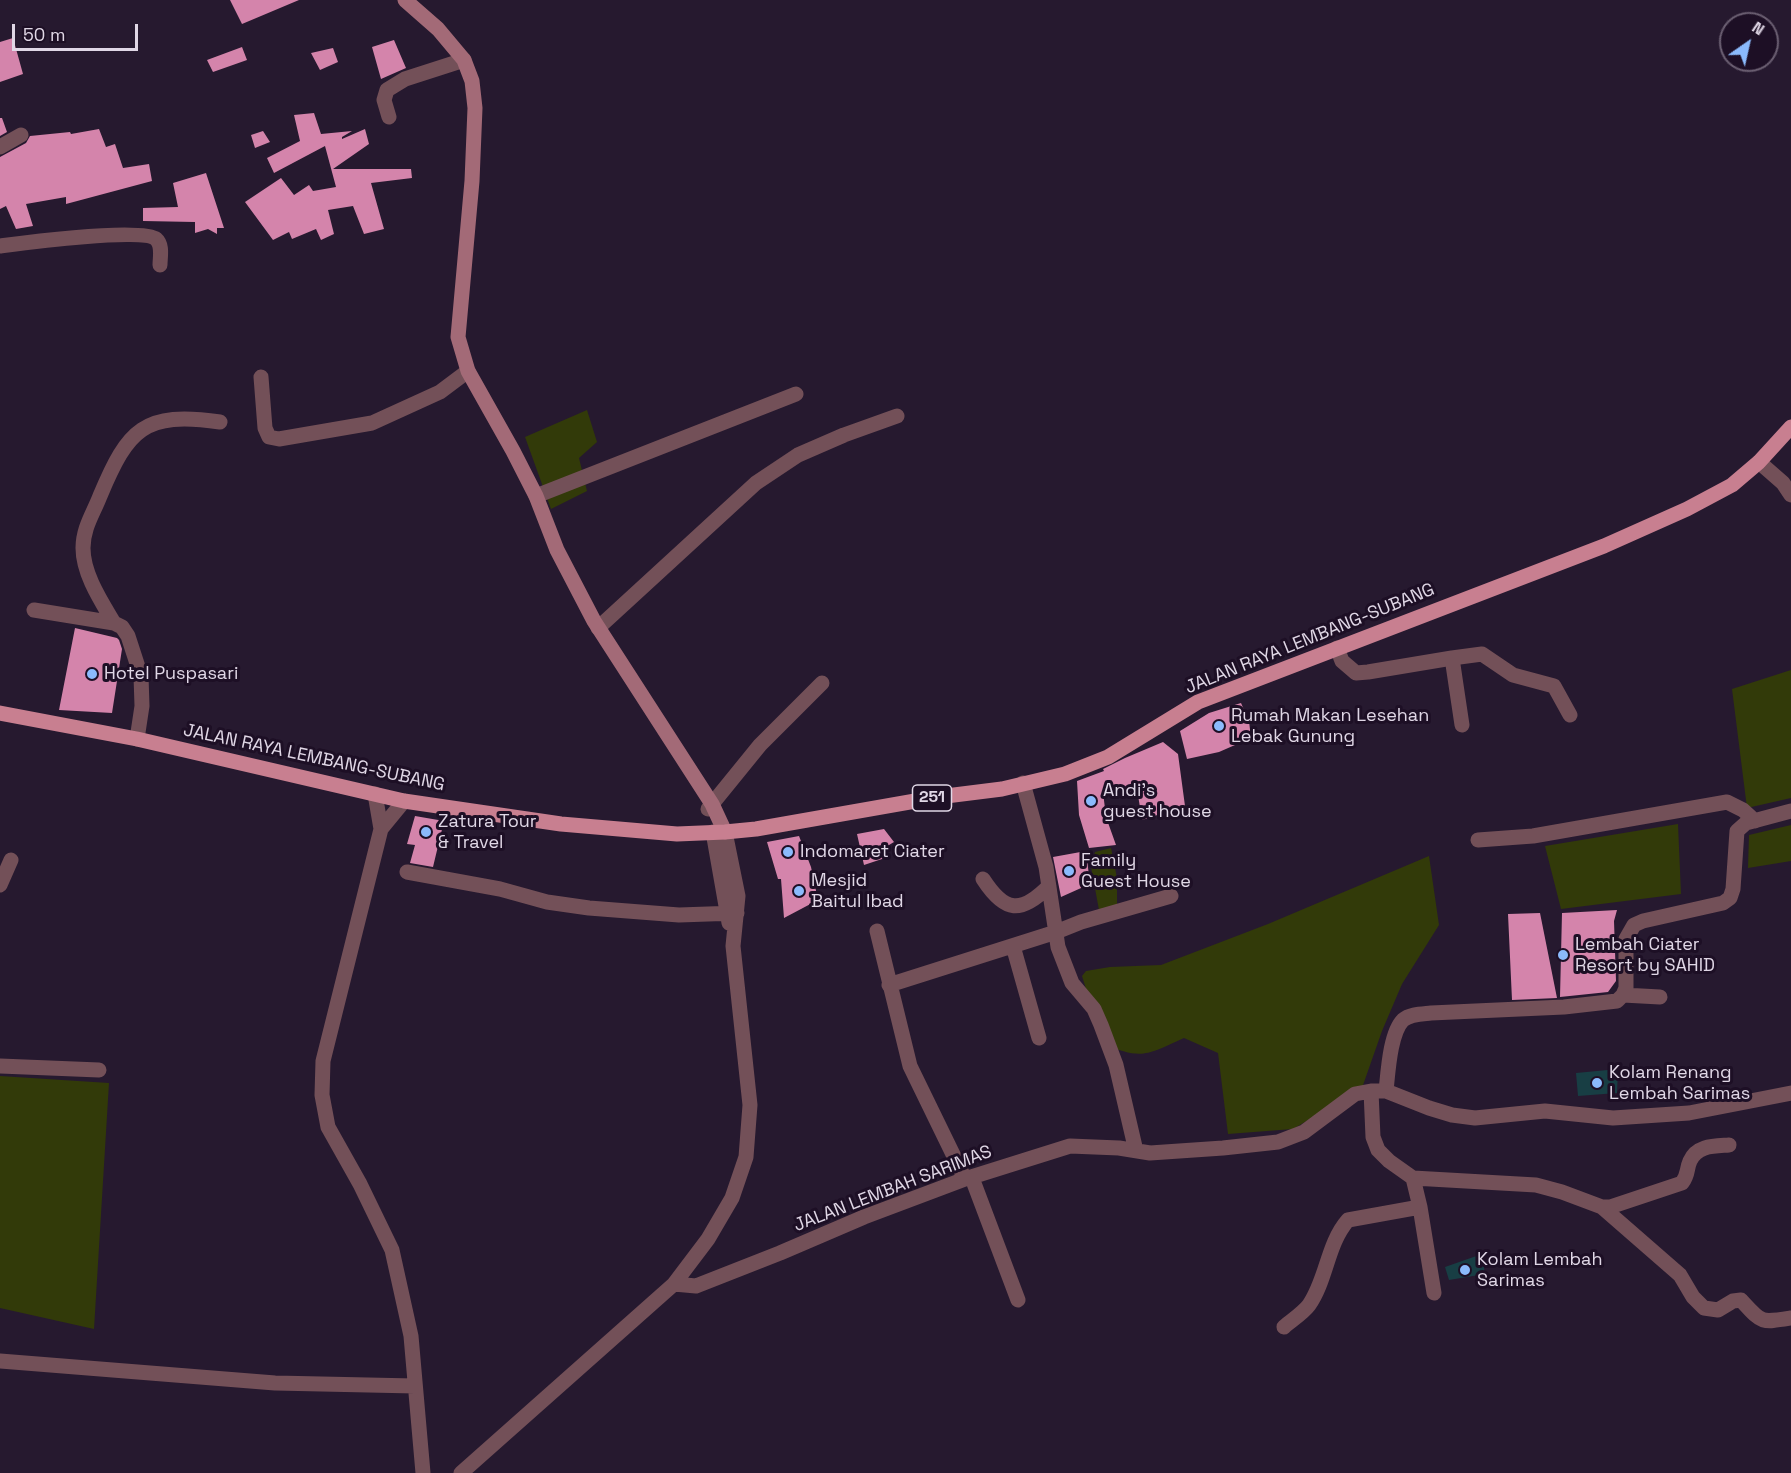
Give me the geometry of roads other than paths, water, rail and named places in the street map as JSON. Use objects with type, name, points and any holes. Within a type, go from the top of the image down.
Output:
[{"type":"main road","name":"JALAN RAYA LEMBANG-SUBANG","points":[[0,713],[137,739],[404,801],[561,824],[677,834],[719,832],[1002,789],[1065,774],[1108,757],[1198,702],[1604,546],[1687,509],[1732,485],[1759,462],[1791,427]]},
{"type":"street","points":[[405,0],[438,30],[464,60],[472,81],[475,108],[469,228],[458,337],[468,371],[536,496],[557,550],[598,628],[709,804],[719,832],[738,896],[731,913],[750,1105],[747,1157],[732,1198],[708,1239],[674,1284],[461,1473]]},
{"type":"street","points":[[388,117],[384,100],[387,90],[405,79],[464,60]]},
{"type":"street","points":[[0,147],[21,135]]},
{"type":"street","points":[[0,246],[136,234],[151,236],[158,240],[161,247],[160,265]]},
{"type":"street","points":[[261,377],[265,428],[269,437],[279,439],[372,423],[440,392],[468,371]]},
{"type":"street","points":[[536,496],[796,394]]},
{"type":"street","points":[[598,628],[756,483],[798,455],[897,416]]},
{"type":"street","points":[[114,623],[85,566],[83,548],[87,522],[122,449],[140,430],[159,422],[194,419],[220,422]]},
{"type":"street","points":[[1759,462],[1783,483],[1791,495]]},
{"type":"street","points":[[34,610],[114,623],[122,627],[128,636],[141,676],[142,706],[137,739]]},
{"type":"street","points":[[1337,648],[1342,661],[1356,673],[1482,654],[1513,675],[1554,686],[1570,715]]},
{"type":"street","points":[[1452,658],[1462,725]]},
{"type":"street","points":[[709,804],[760,745],[822,684]]},
{"type":"street","points":[[1023,783],[1049,886],[1058,948],[1072,983],[1094,1009],[1116,1065],[1136,1151]]},
{"type":"street","points":[[375,794],[381,829],[323,1061],[322,1095],[328,1127],[360,1184],[392,1250],[411,1336],[423,1473]]},
{"type":"street","points":[[381,829],[404,801]]},
{"type":"street","points":[[1478,840],[1533,836],[1726,802],[1743,810],[1755,820]]},
{"type":"street","points":[[1729,1145],[1704,1148],[1696,1154],[1690,1160],[1688,1175],[1682,1183],[1610,1207],[1602,1207],[1536,1185],[1413,1178],[1378,1150],[1373,1137],[1378,1091],[1389,1065],[1398,1028],[1403,1020],[1410,1016],[1431,1013],[1564,1007],[1617,1001],[1626,988],[1626,939],[1634,925],[1723,903],[1730,898],[1733,889],[1737,831],[1746,823],[1791,811]]},
{"type":"street","points":[[0,885],[11,860]]},
{"type":"street","points":[[407,872],[500,889],[547,902],[679,915],[731,913]]},
{"type":"street","points":[[983,879],[993,894],[1005,904],[1017,906],[1033,902],[1049,886]]},
{"type":"street","points":[[889,985],[1081,922],[1171,896]]},
{"type":"street","points":[[877,931],[910,1066],[969,1178],[1018,1300]]},
{"type":"street","points":[[1013,946],[1039,1038]]},
{"type":"street","points":[[1623,995],[1660,997]]},
{"type":"street","points":[[0,1065],[99,1070]]},
{"type":"street","points":[[1378,1091],[1452,1115],[1475,1118],[1545,1111],[1613,1118],[1689,1113],[1791,1093]]},
{"type":"street","name":"JALAN LEMBAH SARIMAS","points":[[674,1284],[696,1286],[864,1217],[969,1178],[1070,1146],[1150,1153],[1278,1142],[1304,1132],[1355,1094],[1378,1091]]},
{"type":"street","points":[[1413,1178],[1434,1293]]},
{"type":"street","points":[[1284,1326],[1309,1306],[1328,1263],[1333,1242],[1348,1220],[1420,1207]]},
{"type":"street","points":[[1602,1207],[1680,1275],[1693,1297],[1704,1308],[1718,1310],[1733,1301],[1741,1300],[1756,1317],[1767,1322],[1791,1318]]},
{"type":"street","points":[[0,1361],[275,1383],[415,1386]]},
{"type":"place","name":"Hotel Puspasari","points":[[92,674]]},
{"type":"place","name":"Rumah Makan Lesehan Lebak Gunung","points":[[1219,726]]},
{"type":"place","name":"Andi's guest house","points":[[1091,801]]},
{"type":"place","name":"Zatura Tour & Travel","points":[[426,832]]},
{"type":"place","name":"Indomaret Ciater","points":[[788,852]]},
{"type":"place","name":"Family Guest House","points":[[1069,871]]},
{"type":"place","name":"Mesjid Baitul Ibad","points":[[799,891]]},
{"type":"place","name":"Lembah Ciater Resort by SAHID","points":[[1563,955]]},
{"type":"place","name":"Kolam Renang Lembah Sarimas","points":[[1597,1083]]},
{"type":"place","name":"Kolam Lembah Sarimas","points":[[1465,1270]]}]
